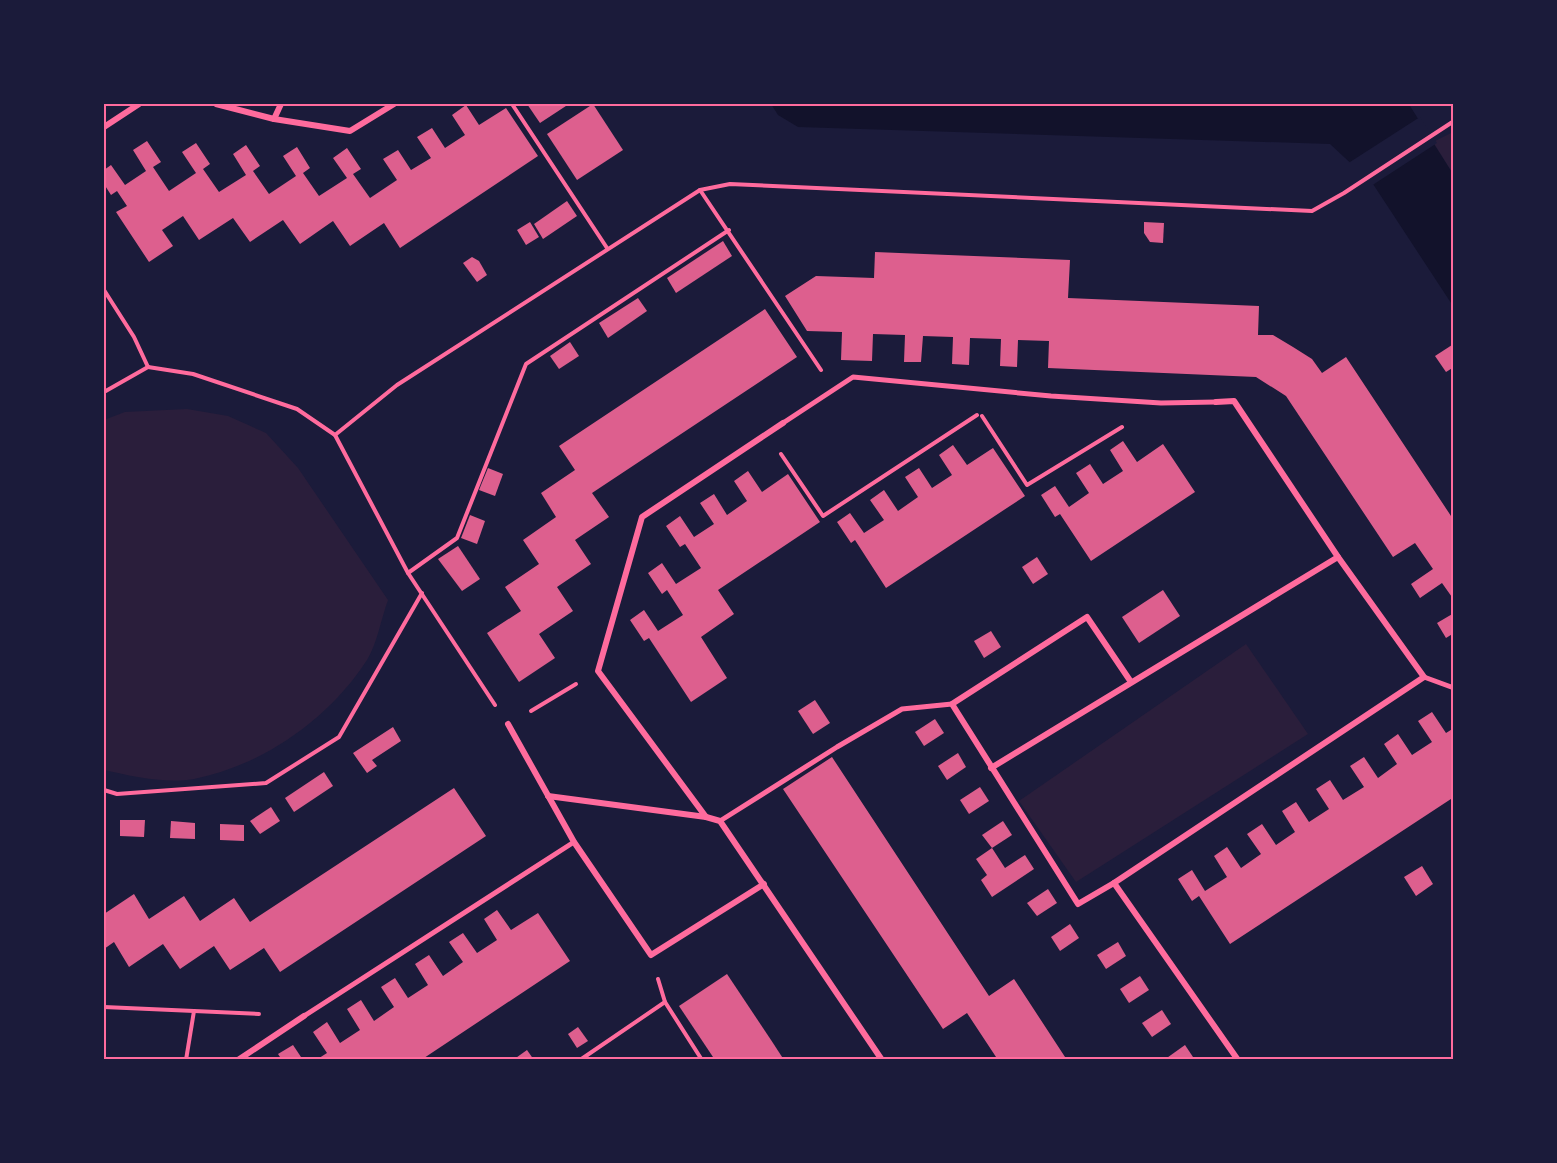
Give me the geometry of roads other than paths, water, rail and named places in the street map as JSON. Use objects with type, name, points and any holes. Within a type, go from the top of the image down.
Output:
[{"type":"street","points":[[104,127],[139,104]]},
{"type":"street","points":[[216,104],[274,118],[350,130],[394,104]]},
{"type":"street","points":[[274,118],[281,104]]},
{"type":"street","points":[[706,817],[598,671],[642,517],[853,376],[1052,396],[1161,403],[1234,401],[1338,557],[1424,677],[1454,688]]},
{"type":"street","points":[[991,768],[1338,557]]},
{"type":"street","points":[[720,821],[902,709],[952,704],[1087,617],[1131,682]]},
{"type":"street","points":[[952,704],[1078,904],[1114,883],[1424,677]]},
{"type":"street","points":[[508,724],[574,842],[651,955],[764,884]]},
{"type":"street","points":[[549,796],[706,817],[720,821],[882,1059]]},
{"type":"street","points":[[238,1059],[574,842]]},
{"type":"street","points":[[1114,883],[1238,1059]]}]
